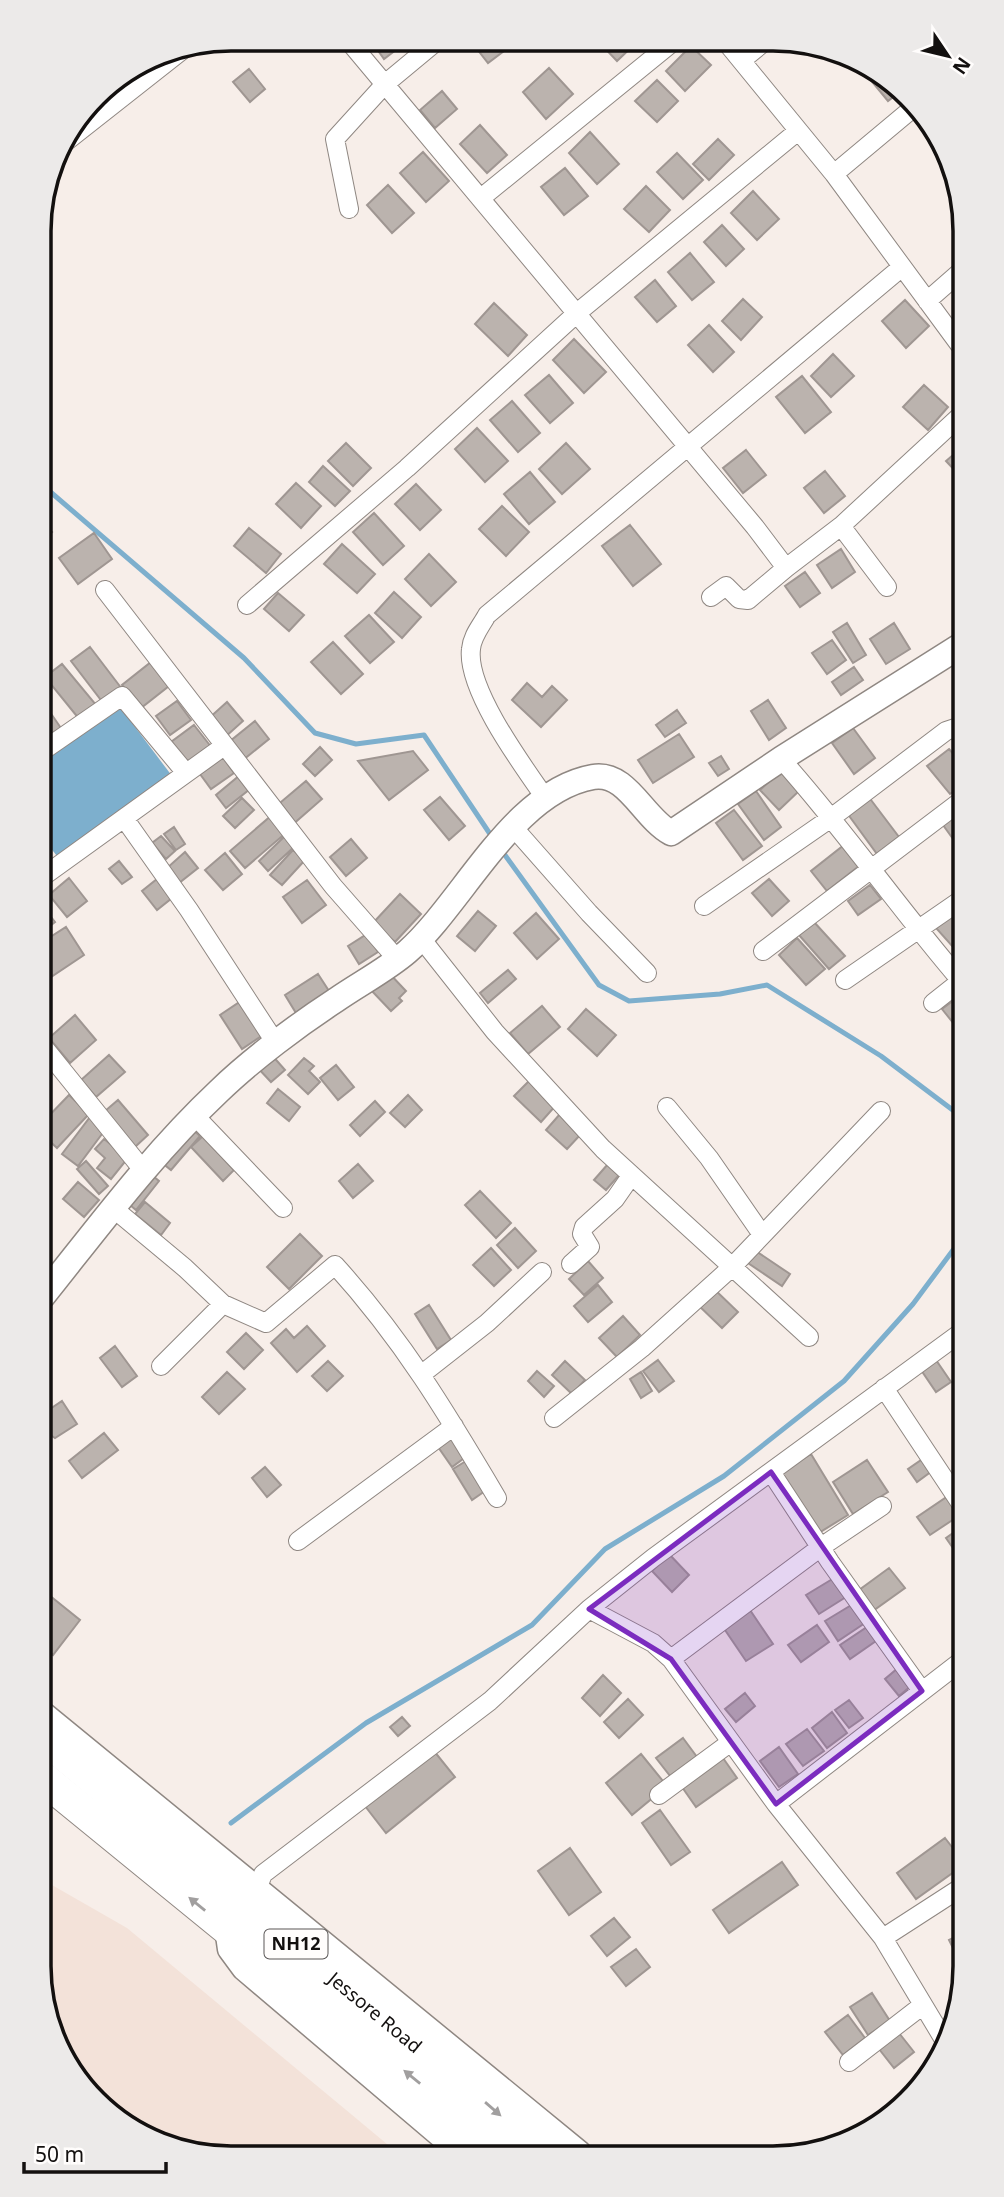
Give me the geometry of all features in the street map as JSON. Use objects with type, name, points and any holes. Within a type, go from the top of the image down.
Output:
[{"type":"highway","name":"Jessore Road","points":[[51,1743],[255,1898],[537,2146]]},
{"type":"highway","name":"NH12","points":[[51,1785],[493,2146]]},
{"type":"street","points":[[357,51],[755,527],[786,568]]},
{"type":"street","points":[[349,209],[335,139],[386,85],[425,51]]},
{"type":"street","points":[[481,198],[662,51]]},
{"type":"street","points":[[734,51],[834,174],[953,336]]},
{"type":"street","points":[[743,60],[754,51]]},
{"type":"street","points":[[84,128],[167,62]]},
{"type":"street","points":[[834,174],[908,113]]},
{"type":"street","points":[[247,605],[407,468],[577,313],[798,131]]},
{"type":"street","points":[[546,799],[509,745],[482,697],[470,652],[474,638],[487,615],[902,267]]},
{"type":"street","points":[[927,301],[953,278]]},
{"type":"street","points":[[711,597],[726,586],[738,599],[748,600],[841,526],[953,422]]},
{"type":"street","points":[[841,526],[887,587]]},
{"type":"street","points":[[105,590],[333,886],[397,959]]},
{"type":"street","points":[[51,1286],[143,1170],[220,1090],[329,1005],[397,959],[463,888],[503,838],[546,799],[572,783],[607,776],[619,781],[656,825],[671,833],[781,758],[953,650]]},
{"type":"street","points":[[51,745],[122,696],[186,773]]},
{"type":"street","points":[[704,905],[831,818],[946,731],[953,729]]},
{"type":"street","points":[[51,871],[224,746]]},
{"type":"street","points":[[781,758],[872,868],[917,931],[953,972]]},
{"type":"street","points":[[763,951],[953,808]]},
{"type":"street","points":[[124,818],[190,910],[278,1045]]},
{"type":"street","points":[[503,838],[589,914],[647,973]]},
{"type":"street","points":[[845,980],[953,906]]},
{"type":"street","points":[[420,937],[495,1032],[631,1176],[808,1337]]},
{"type":"street","points":[[933,1003],[953,987]]},
{"type":"street","points":[[51,1056],[143,1170]]},
{"type":"street","points":[[667,1107],[709,1158],[761,1233]]},
{"type":"street","points":[[554,1418],[642,1348],[732,1267],[761,1233],[847,1149],[881,1111]]},
{"type":"street","points":[[195,1116],[283,1208]]},
{"type":"street","points":[[571,1264],[590,1247],[582,1234],[584,1227],[615,1199],[631,1176]]},
{"type":"street","points":[[113,1208],[185,1268],[223,1304],[266,1324],[335,1265],[377,1312],[422,1374],[497,1498]]},
{"type":"street","points":[[422,1374],[487,1323],[542,1272]]},
{"type":"street","points":[[161,1366],[223,1304]]},
{"type":"street","points":[[255,1898],[263,1874],[490,1701],[589,1609],[953,1338]]},
{"type":"street","points":[[884,1388],[953,1492]]},
{"type":"street","points":[[298,1541],[454,1426]]},
{"type":"street","points":[[771,1472],[817,1550],[922,1691]]},
{"type":"street","points":[[671,1659],[817,1550],[882,1506]]},
{"type":"street","points":[[589,1609],[653,1643],[671,1659],[776,1804],[883,1938],[940,2034]]},
{"type":"street","points":[[776,1804],[953,1667]]},
{"type":"street","points":[[51,1720],[255,1898],[570,2146]]},
{"type":"street","points":[[659,1795],[731,1742]]},
{"type":"street","points":[[883,1938],[953,1893]]},
{"type":"street","points":[[227,1928],[230,1949],[244,1968],[454,2146]]},
{"type":"street","points":[[849,2062],[923,2005]]},
{"type":"highlighted area","points":[[771,1472],[922,1691],[776,1804],[671,1659],[589,1609]]},
{"type":"shaded area","points":[[51,1884],[127,1928],[389,2146],[208,2145],[173,2137],[151,2128],[121,2109],[88,2076],[64,2035],[52,1989]]},
{"type":"water","points":[[117,703],[172,776],[57,856],[51,848],[51,751]]},
{"type":"building","points":[[378,51],[395,51],[384,59]]},
{"type":"building","points":[[479,51],[504,51],[488,63]]},
{"type":"building","points":[[608,51],[628,51],[617,61]]},
{"type":"building","points":[[686,51],[696,51],[711,65],[685,91],[666,71]]},
{"type":"building","points":[[549,68],[573,94],[546,119],[523,92]]},
{"type":"building","points":[[249,69],[265,89],[250,102],[233,82]]},
{"type":"building","points":[[870,79],[893,97],[888,101]]},
{"type":"building","points":[[657,80],[678,101],[657,122],[635,101]]},
{"type":"building","points":[[442,91],[457,109],[435,128],[420,110]]},
{"type":"building","points":[[480,125],[507,155],[487,173],[460,144]]},
{"type":"building","points":[[590,132],[619,164],[597,184],[569,153]]},
{"type":"building","points":[[718,139],[734,155],[709,180],[693,164]]},
{"type":"building","points":[[423,152],[449,181],[426,202],[400,173]]},
{"type":"building","points":[[677,153],[703,180],[683,199],[657,172]]},
{"type":"building","points":[[565,168],[588,196],[564,215],[541,187]]},
{"type":"building","points":[[388,185],[414,213],[392,233],[367,205]]},
{"type":"building","points":[[646,186],[670,210],[649,232],[624,209]]},
{"type":"building","points":[[753,191],[779,219],[757,240],[731,213]]},
{"type":"building","points":[[722,225],[744,249],[726,266],[704,242]]},
{"type":"building","points":[[690,253],[714,282],[692,300],[668,272]]},
{"type":"building","points":[[655,280],[676,306],[657,322],[635,297]]},
{"type":"building","points":[[743,299],[762,317],[741,340],[722,321]]},
{"type":"building","points":[[905,300],[929,326],[906,348],[882,321]]},
{"type":"building","points":[[494,303],[527,335],[508,356],[475,324]]},
{"type":"building","points":[[709,325],[734,352],[713,372],[688,345]]},
{"type":"building","points":[[574,339],[606,372],[584,393],[553,360]]},
{"type":"building","points":[[833,354],[854,376],[831,397],[811,376]]},
{"type":"building","points":[[549,375],[573,403],[550,423],[525,395]]},
{"type":"building","points":[[802,376],[831,412],[805,433],[776,397]]},
{"type":"building","points":[[924,385],[948,407],[928,430],[903,407]]},
{"type":"building","points":[[512,401],[540,433],[518,452],[490,420]]},
{"type":"building","points":[[477,428],[508,461],[485,482],[455,449]]},
{"type":"building","points":[[346,443],[371,468],[353,486],[328,461]]},
{"type":"building","points":[[566,443],[590,469],[562,494],[539,469]]},
{"type":"building","points":[[746,450],[766,475],[743,493],[723,468]]},
{"type":"building","points":[[953,455],[953,468],[946,461]]},
{"type":"building","points":[[323,466],[350,491],[335,506],[309,482]]},
{"type":"building","points":[[825,471],[845,496],[824,513],[804,488]]},
{"type":"building","points":[[530,472],[555,502],[529,524],[504,494]]},
{"type":"building","points":[[296,483],[321,506],[301,528],[276,504]]},
{"type":"building","points":[[416,484],[441,510],[420,530],[395,504]]},
{"type":"building","points":[[502,506],[529,532],[506,556],[479,529]]},
{"type":"building","points":[[374,513],[404,546],[383,565],[353,532]]},
{"type":"building","points":[[630,525],[661,564],[633,586],[602,546]]},
{"type":"building","points":[[249,528],[281,554],[266,573],[234,546]]},
{"type":"building","points":[[94,533],[112,559],[78,584],[59,558]]},
{"type":"building","points":[[342,544],[375,574],[357,593],[324,564]]},
{"type":"building","points":[[841,549],[855,572],[832,588],[817,565]]},
{"type":"building","points":[[429,554],[456,582],[431,606],[405,579]]},
{"type":"building","points":[[805,572],[820,593],[800,607],[785,586]]},
{"type":"building","points":[[394,592],[421,617],[402,638],[375,613]]},
{"type":"building","points":[[278,593],[304,615],[289,631],[264,609]]},
{"type":"building","points":[[369,615],[394,642],[370,663],[345,636]]},
{"type":"building","points":[[847,623],[866,655],[853,663],[833,632]]},
{"type":"building","points":[[894,623],[910,649],[886,664],[870,639]]},
{"type":"building","points":[[832,640],[846,660],[827,674],[812,653]]},
{"type":"building","points":[[333,642],[363,674],[341,694],[311,662]]},
{"type":"building","points":[[90,647],[122,689],[104,704],[71,661]]},
{"type":"building","points":[[151,662],[169,686],[141,708],[122,685]]},
{"type":"building","points":[[62,664],[97,706],[80,720],[51,684],[51,672]]},
{"type":"building","points":[[854,667],[863,680],[841,695],[832,682]]},
{"type":"building","points":[[527,683],[542,697],[552,686],[567,700],[541,727],[512,700]]},
{"type":"building","points":[[768,700],[786,728],[769,740],[751,711]]},
{"type":"building","points":[[177,701],[191,720],[170,735],[156,716]]},
{"type":"building","points":[[227,702],[243,721],[224,738],[208,719]]},
{"type":"building","points":[[677,710],[686,723],[665,737],[656,725]]},
{"type":"building","points":[[51,714],[63,731],[51,737]]},
{"type":"building","points":[[255,721],[269,739],[243,760],[229,742]]},
{"type":"building","points":[[194,725],[212,748],[189,765],[171,742]]},
{"type":"building","points":[[853,728],[875,758],[854,774],[832,743]]},
{"type":"building","points":[[679,734],[694,757],[653,783],[638,760]]},
{"type":"building","points":[[320,747],[332,760],[315,776],[303,764]]},
{"type":"building","points":[[949,749],[953,754],[953,792],[950,794],[927,766]]},
{"type":"building","points":[[413,751],[428,770],[389,800],[358,761]]},
{"type":"building","points":[[721,756],[729,769],[718,776],[709,763]]},
{"type":"building","points":[[223,757],[234,773],[211,789],[200,774]]},
{"type":"building","points":[[781,771],[799,791],[779,810],[760,790]]},
{"type":"building","points":[[240,775],[250,789],[226,808],[216,795]]},
{"type":"building","points":[[306,781],[322,799],[291,826],[275,807]]},
{"type":"building","points":[[756,791],[781,827],[764,840],[738,804]]},
{"type":"building","points":[[868,796],[899,837],[877,854],[847,813]]},
{"type":"building","points":[[440,797],[465,826],[449,840],[424,810]]},
{"type":"building","points":[[242,798],[254,810],[235,828],[223,816]]},
{"type":"building","points":[[734,810],[762,846],[743,860],[716,823]]},
{"type":"building","points":[[272,815],[287,832],[245,868],[230,851]]},
{"type":"building","points":[[953,818],[953,839],[943,825]]},
{"type":"building","points":[[174,827],[185,844],[176,850],[164,834]]},
{"type":"building","points":[[161,836],[175,851],[166,859],[152,843]]},
{"type":"building","points":[[285,836],[295,846],[268,871],[259,861]]},
{"type":"building","points":[[351,839],[367,858],[346,876],[330,857]]},
{"type":"building","points":[[844,845],[859,866],[827,891],[811,871]]},
{"type":"building","points":[[293,850],[305,860],[282,885],[270,875]]},
{"type":"building","points":[[185,852],[198,868],[179,883],[167,868]]},
{"type":"building","points":[[225,853],[242,874],[223,890],[205,870]]},
{"type":"building","points":[[119,861],[132,877],[122,884],[109,869]]},
{"type":"building","points":[[162,875],[177,894],[157,910],[142,891]]},
{"type":"building","points":[[69,878],[87,901],[67,917],[51,897],[51,893]]},
{"type":"building","points":[[769,879],[789,901],[772,916],[752,893]]},
{"type":"building","points":[[307,880],[326,905],[302,923],[283,897]]},
{"type":"building","points":[[870,885],[881,899],[858,915],[848,901]]},
{"type":"building","points":[[400,894],[421,914],[395,942],[373,923]]},
{"type":"building","points":[[478,911],[496,926],[475,951],[457,936]]},
{"type":"building","points":[[536,913],[559,939],[537,959],[514,933]]},
{"type":"building","points":[[953,915],[953,947],[936,928]]},
{"type":"building","points":[[814,922],[845,956],[829,969],[799,935]]},
{"type":"building","points":[[66,927],[84,955],[51,977],[51,937]]},
{"type":"building","points":[[367,934],[378,952],[359,964],[348,946]]},
{"type":"building","points":[[797,938],[825,969],[806,985],[779,955]]},
{"type":"building","points":[[508,970],[516,979],[488,1003],[480,993]]},
{"type":"building","points":[[388,972],[406,991],[399,998],[402,1001],[391,1011],[370,989]]},
{"type":"building","points":[[318,974],[329,991],[296,1013],[285,995]]},
{"type":"building","points":[[244,999],[266,1033],[242,1049],[220,1015]]},
{"type":"building","points":[[953,1001],[953,1023],[942,1009]]},
{"type":"building","points":[[542,1006],[560,1027],[528,1054],[510,1033]]},
{"type":"building","points":[[586,1009],[616,1035],[597,1056],[568,1029]]},
{"type":"building","points":[[75,1015],[96,1040],[70,1063],[51,1040],[51,1036]]},
{"type":"building","points":[[270,1053],[285,1070],[271,1082],[256,1066]]},
{"type":"building","points":[[109,1055],[125,1072],[96,1097],[81,1080]]},
{"type":"building","points":[[304,1058],[314,1066],[309,1071],[320,1082],[308,1094],[288,1075]]},
{"type":"building","points":[[336,1065],[354,1087],[338,1100],[320,1078]]},
{"type":"building","points":[[531,1079],[557,1104],[541,1122],[514,1096]]},
{"type":"building","points":[[278,1089],[300,1107],[289,1121],[267,1103]]},
{"type":"building","points":[[69,1095],[89,1114],[57,1148],[51,1142],[51,1114]]},
{"type":"building","points":[[408,1095],[422,1110],[405,1127],[390,1113]]},
{"type":"building","points":[[118,1100],[148,1135],[135,1147],[105,1111]]},
{"type":"building","points":[[375,1101],[385,1112],[360,1136],[350,1125]]},
{"type":"building","points":[[560,1114],[581,1134],[567,1149],[546,1130]]},
{"type":"building","points":[[90,1117],[105,1130],[78,1166],[62,1154]]},
{"type":"building","points":[[190,1127],[200,1136],[171,1170],[161,1162]]},
{"type":"building","points":[[203,1136],[234,1170],[223,1181],[191,1147]]},
{"type":"building","points":[[104,1139],[128,1158],[111,1179],[97,1168],[105,1158],[95,1149]]},
{"type":"building","points":[[86,1161],[108,1186],[99,1194],[77,1169]]},
{"type":"building","points":[[358,1164],[373,1181],[353,1198],[339,1181]]},
{"type":"building","points":[[608,1164],[620,1174],[606,1190],[594,1180]]},
{"type":"building","points":[[148,1172],[159,1181],[136,1210],[124,1200]]},
{"type":"building","points":[[78,1182],[99,1200],[84,1217],[63,1199]]},
{"type":"building","points":[[480,1191],[511,1223],[496,1238],[465,1205]]},
{"type":"building","points":[[145,1202],[170,1223],[161,1235],[135,1214]]},
{"type":"building","points":[[515,1228],[536,1251],[518,1268],[497,1245]]},
{"type":"building","points":[[300,1234],[322,1256],[289,1289],[267,1267]]},
{"type":"building","points":[[750,1247],[790,1274],[782,1286],[742,1259]]},
{"type":"building","points":[[491,1248],[511,1270],[494,1286],[473,1265]]},
{"type":"building","points":[[588,1261],[603,1278],[584,1295],[569,1279]]},
{"type":"building","points":[[598,1285],[612,1302],[588,1322],[574,1306]]},
{"type":"building","points":[[712,1287],[738,1312],[722,1328],[696,1303]]},
{"type":"building","points":[[429,1305],[451,1340],[437,1349],[415,1314]]},
{"type":"building","points":[[623,1316],[640,1335],[617,1357],[599,1338]]},
{"type":"building","points":[[307,1326],[325,1346],[297,1372],[271,1343],[286,1329],[294,1338]]},
{"type":"building","points":[[246,1333],[263,1350],[244,1369],[227,1352]]},
{"type":"building","points":[[115,1346],[137,1376],[122,1387],[100,1358]]},
{"type":"building","points":[[934,1357],[951,1382],[936,1392],[919,1367]]},
{"type":"building","points":[[658,1360],[674,1381],[659,1392],[643,1371]]},
{"type":"building","points":[[328,1361],[343,1376],[327,1391],[312,1376]]},
{"type":"building","points":[[565,1361],[585,1380],[572,1394],[552,1375]]},
{"type":"building","points":[[537,1371],[554,1386],[544,1397],[528,1381]]},
{"type":"building","points":[[227,1372],[245,1389],[219,1414],[202,1397]]},
{"type":"building","points":[[641,1372],[652,1391],[641,1398],[630,1379]]},
{"type":"building","points":[[62,1401],[77,1424],[55,1438],[51,1435],[51,1408]]},
{"type":"building","points":[[104,1433],[118,1450],[82,1478],[69,1461]]},
{"type":"building","points":[[451,1434],[467,1456],[452,1467],[436,1444]]},
{"type":"building","points":[[811,1454],[848,1515],[817,1534],[780,1473]]},
{"type":"building","points":[[924,1458],[932,1471],[917,1482],[908,1469]]},
{"type":"building","points":[[867,1460],[888,1492],[853,1514],[833,1482]]},
{"type":"building","points":[[466,1461],[485,1491],[472,1500],[453,1469]]},
{"type":"building","points":[[265,1467],[281,1485],[267,1497],[252,1478]]},
{"type":"building","points":[[951,1494],[953,1497],[953,1520],[930,1535],[917,1517]]},
{"type":"building","points":[[953,1533],[953,1548],[946,1538]]},
{"type":"building","points":[[669,1554],[689,1575],[672,1592],[652,1571]]},
{"type":"building","points":[[889,1568],[905,1588],[870,1613],[855,1593]]},
{"type":"building","points":[[834,1578],[846,1597],[819,1614],[806,1595]]},
{"type":"building","points":[[51,1597],[80,1620],[53,1655],[51,1653]]},
{"type":"building","points":[[853,1604],[865,1623],[838,1641],[825,1621]]},
{"type":"building","points":[[750,1610],[773,1644],[746,1661],[723,1627]]},
{"type":"building","points":[[817,1625],[829,1642],[801,1662],[788,1645]]},
{"type":"building","points":[[867,1627],[876,1641],[850,1659],[840,1645]]},
{"type":"building","points":[[898,1668],[912,1685],[899,1696],[885,1679]]},
{"type":"building","points":[[603,1675],[621,1693],[600,1716],[582,1698]]},
{"type":"building","points":[[745,1693],[755,1706],[736,1722],[725,1709]]},
{"type":"building","points":[[628,1699],[643,1715],[619,1738],[604,1722]]},
{"type":"building","points":[[849,1700],[863,1718],[849,1728],[835,1710]]},
{"type":"building","points":[[832,1712],[847,1733],[827,1748],[812,1728]]},
{"type":"building","points":[[402,1717],[410,1726],[398,1736],[390,1727]]},
{"type":"building","points":[[807,1729],[824,1751],[803,1766],[786,1744]]},
{"type":"building","points":[[683,1738],[700,1761],[674,1781],[656,1758]]},
{"type":"building","points":[[779,1747],[798,1774],[779,1787],[760,1761]]},
{"type":"building","points":[[434,1751],[455,1777],[386,1833],[365,1806]]},
{"type":"building","points":[[641,1754],[667,1786],[632,1815],[606,1783]]},
{"type":"building","points":[[723,1758],[737,1778],[696,1807],[682,1787]]},
{"type":"building","points":[[660,1810],[690,1852],[671,1865],[642,1823]]},
{"type":"building","points":[[945,1838],[953,1848],[953,1873],[916,1899],[897,1873]]},
{"type":"building","points":[[570,1848],[601,1892],[569,1915],[538,1871]]},
{"type":"building","points":[[782,1862],[798,1885],[729,1933],[713,1910]]},
{"type":"building","points":[[614,1918],[630,1937],[607,1956],[591,1936]]},
{"type":"building","points":[[636,1949],[650,1967],[626,1986],[611,1967]]},
{"type":"building","points":[[872,1993],[890,2021],[868,2035],[850,2007]]},
{"type":"building","points":[[848,2015],[865,2038],[843,2055],[825,2032]]},
{"type":"building","points":[[899,2033],[914,2052],[894,2068],[879,2049]]},
{"type":"waterway","points":[[51,492],[244,658],[315,733],[356,744],[424,735],[494,840]]},
{"type":"waterway","points":[[502,851],[599,985],[629,1001],[720,994],[767,985],[881,1056],[953,1110]]},
{"type":"waterway","points":[[231,1823],[366,1723],[532,1625],[605,1549],[724,1476],[844,1381],[913,1304],[953,1250]]}]
